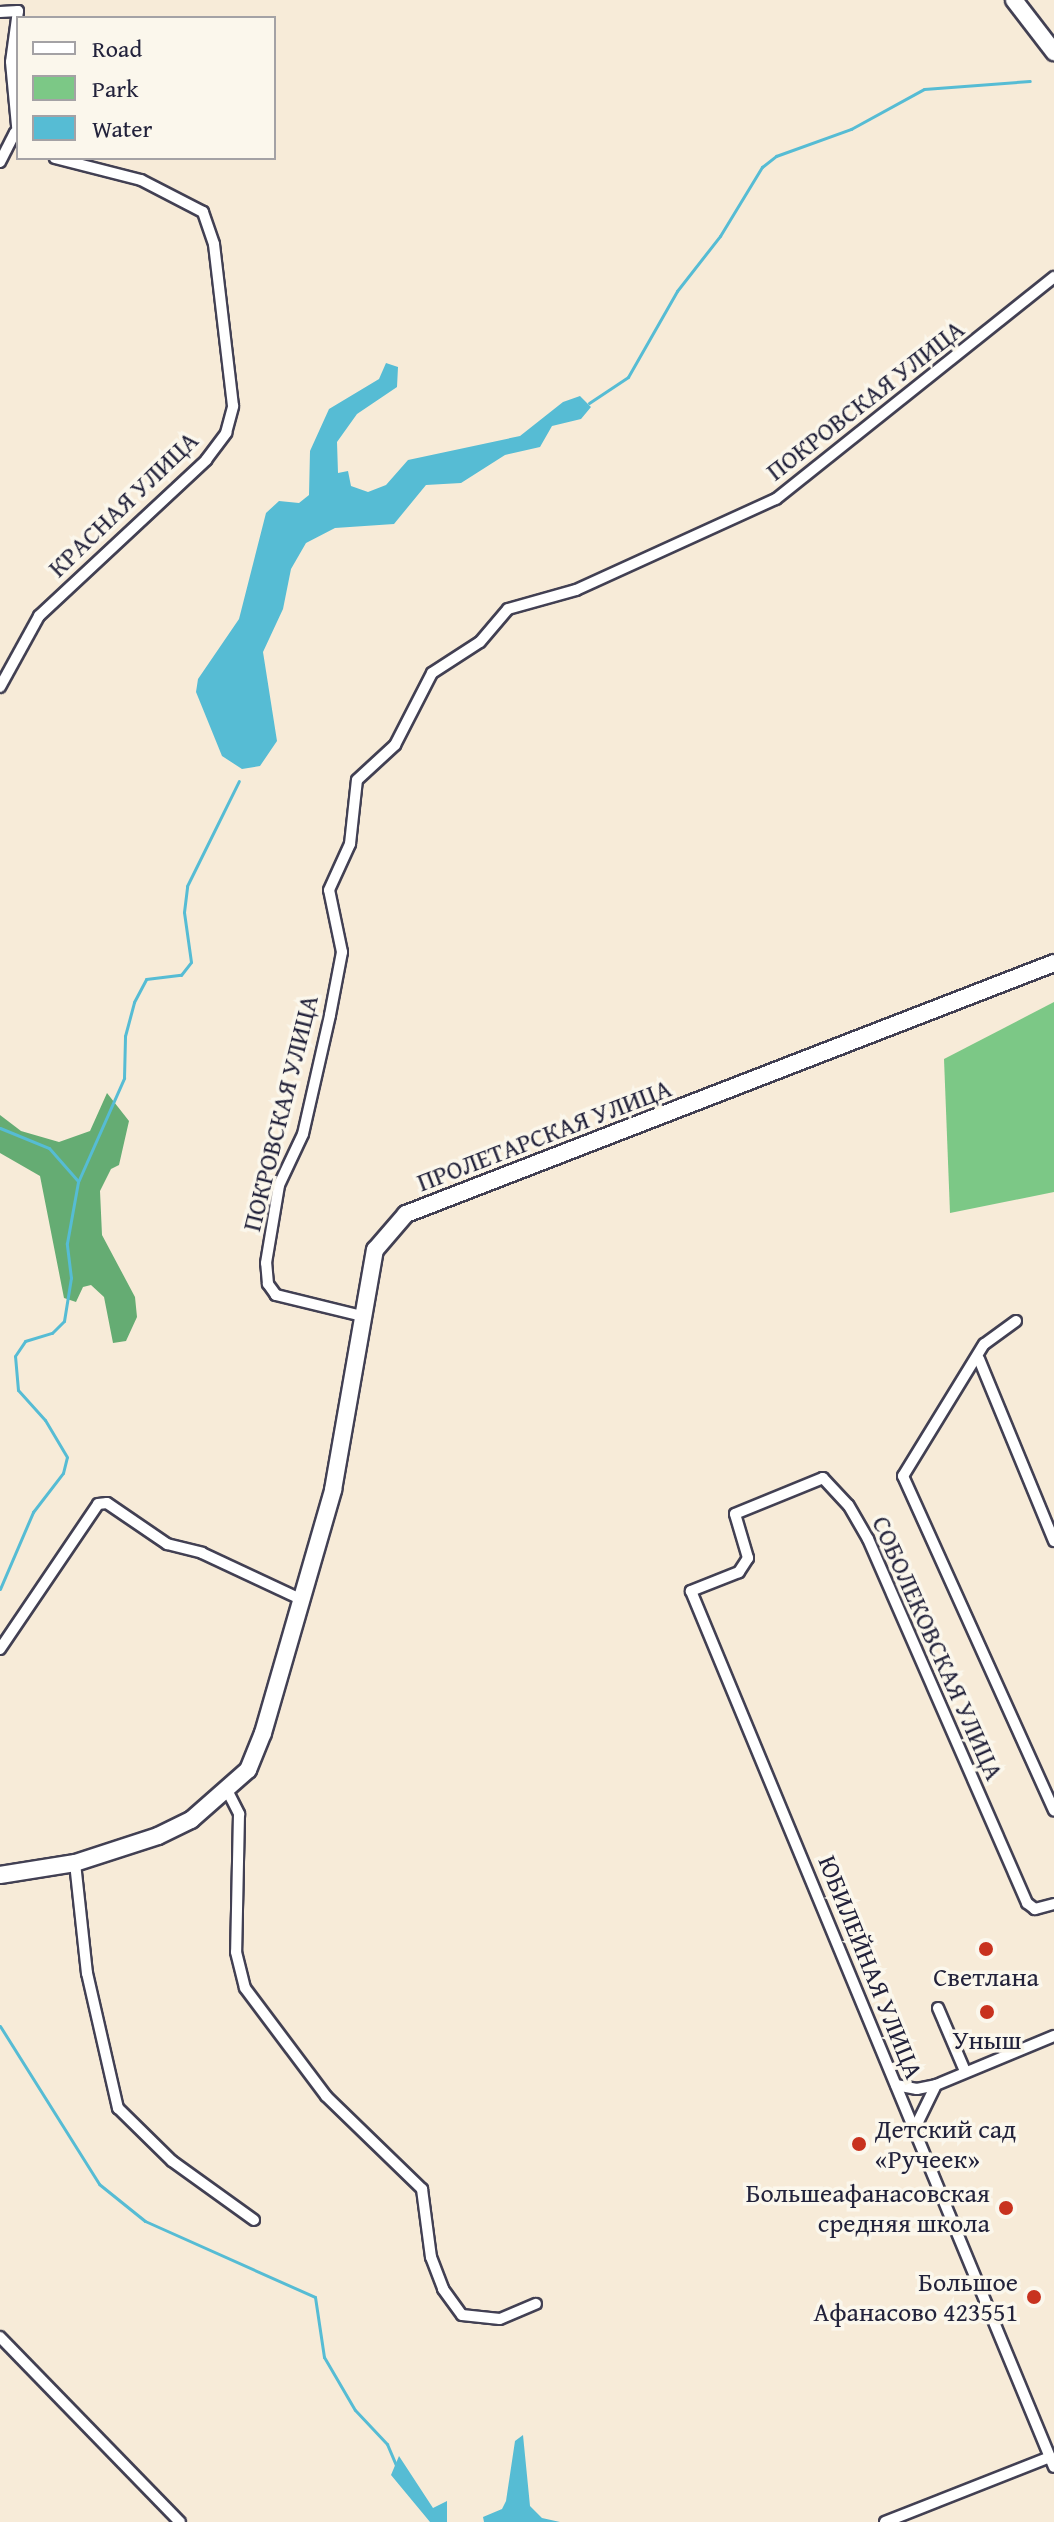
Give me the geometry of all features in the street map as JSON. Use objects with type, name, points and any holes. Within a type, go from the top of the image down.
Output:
[{"type":"main road","points":[[1014,0],[1054,52]]},
{"type":"main road","name":"ПРОЛЕТАРСКАЯ УЛИЦА","points":[[0,1875],[75,1863],[158,1836],[228,1792],[248,1770],[263,1733],[333,1490],[375,1250],[406,1214],[1054,963]]},
{"type":"street","points":[[0,12],[18,11],[18,16]]},
{"type":"street","points":[[0,162],[16,134],[12,92],[16,38]]},
{"type":"street","name":"КРАСНАЯ УЛИЦА","points":[[0,687],[39,616],[206,460],[226,433],[233,406],[214,244],[203,212],[141,180],[63,160]]},
{"type":"street","name":"ПОКРОВСКАЯ УЛИЦА","points":[[362,1316],[276,1295],[268,1284],[266,1263],[279,1185],[303,1134],[342,952],[329,890],[350,844],[357,780],[395,745],[432,673],[480,642],[508,609],[576,590],[776,499],[1054,277]]},
{"type":"street","points":[[1016,1321],[984,1344],[979,1359],[903,1476],[1054,1810]]},
{"type":"street","points":[[979,1359],[1054,1541]]},
{"type":"street","name":"СОБОЛЕКОВСКАЯ УЛИЦА","points":[[735,1514],[823,1478],[848,1505],[868,1539],[1027,1903],[1035,1909],[1054,1904]]},
{"type":"street","points":[[0,1649],[98,1504],[107,1503],[167,1544],[202,1553],[300,1599]]},
{"type":"street","name":"ЮБИЛЕЙНАЯ УЛИЦА","points":[[735,1514],[748,1558],[739,1572],[691,1591],[1052,2462]]},
{"type":"street","points":[[228,1792],[239,1814],[236,1952],[245,1988],[326,2096],[422,2189],[431,2257],[443,2289],[462,2315],[500,2319],[536,2304]]},
{"type":"street","points":[[75,1863],[87,1973],[118,2108],[172,2161],[254,2220]]},
{"type":"street","name":"ЮБИЛЕЙНАЯ УЛИЦА","points":[[938,2008],[965,2071]]},
{"type":"street","points":[[896,2085],[917,2089],[936,2085],[1054,2036]]},
{"type":"street","points":[[915,2128],[936,2085]]},
{"type":"street","points":[[0,2337],[180,2522]]},
{"type":"street","points":[[885,2522],[1052,2462]]},
{"type":"green space","points":[[1054,1002],[1054,1192],[950,1213],[944,1059]]},
{"type":"green space","points":[[107,1093],[129,1121],[119,1165],[111,1169],[100,1191],[102,1235],[135,1297],[137,1317],[126,1341],[113,1343],[104,1297],[91,1285],[83,1287],[76,1302],[64,1298],[40,1176],[0,1153],[0,1115],[21,1131],[59,1142],[90,1131]]},
{"type":"water","points":[[386,363],[398,367],[397,387],[357,414],[337,442],[338,473],[348,471],[351,486],[368,492],[386,485],[408,460],[520,436],[563,402],[580,396],[591,407],[581,419],[552,426],[540,447],[505,455],[461,483],[426,485],[394,524],[335,528],[306,543],[291,569],[283,609],[263,652],[277,741],[260,766],[242,769],[222,756],[196,692],[198,679],[239,619],[266,513],[279,501],[299,503],[309,495],[310,451],[329,409],[379,379]]},
{"type":"water","points":[[523,2435],[530,2506],[542,2518],[560,2522],[484,2522],[483,2517],[502,2509],[506,2501],[515,2441]]},
{"type":"water","points":[[399,2456],[433,2508],[447,2501],[447,2522],[430,2522],[391,2475]]},
{"type":"waterway","points":[[589,403],[628,377],[677,291],[720,236],[762,167],[776,156],[851,129],[924,89],[1030,81]]},
{"type":"waterway","points":[[0,1589],[33,1512],[63,1473],[67,1457],[45,1420],[18,1390],[15,1356],[25,1341],[52,1333],[64,1321],[71,1278],[67,1243],[78,1182],[124,1078],[125,1036],[134,1002],[146,979],[181,975],[191,962],[184,912],[187,886],[239,781]]},
{"type":"waterway","points":[[0,1128],[49,1148],[77,1180]]},
{"type":"waterway","points":[[0,2026],[99,2184],[145,2221],[315,2297],[324,2357],[355,2410],[387,2444],[396,2465]]},
{"type":"place","name":"Светлана","points":[[986,1949]]},
{"type":"place","name":"Уныш","points":[[987,2012]]},
{"type":"place","name":"Детский сад «Ручеек»","points":[[859,2144]]},
{"type":"place","name":"Большеафанасовская средняя школа","points":[[1006,2208]]},
{"type":"place","name":"Большое Афанасово 423551","points":[[1034,2297]]}]
